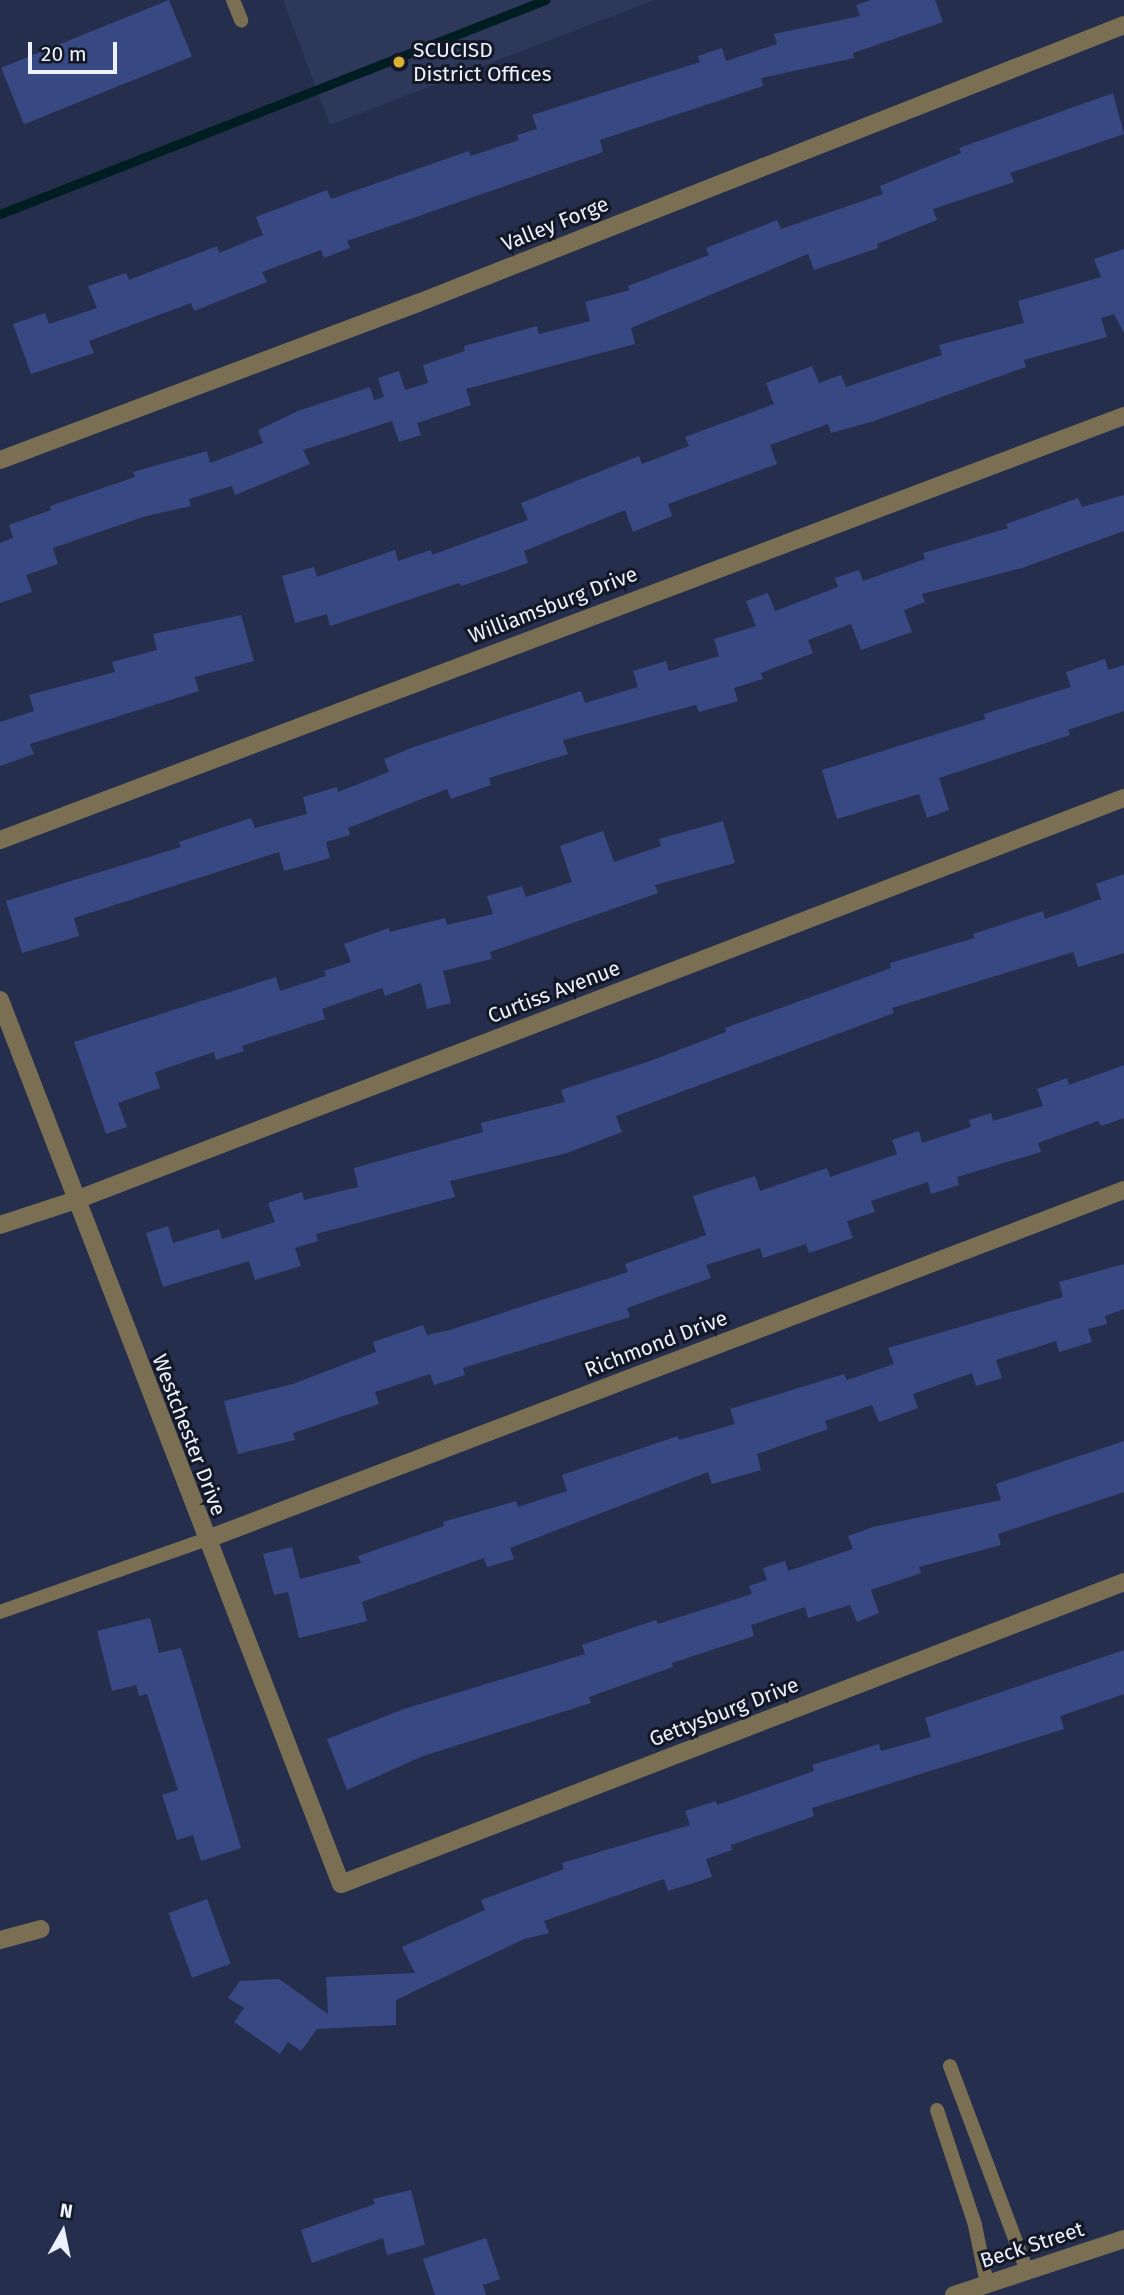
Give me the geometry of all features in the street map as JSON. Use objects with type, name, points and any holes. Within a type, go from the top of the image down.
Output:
[{"type":"street","name":"Valley Forge","points":[[0,460],[418,303],[1124,25]]},
{"type":"street","name":"Williamsburg Drive","points":[[0,840],[1124,416]]},
{"type":"street","name":"Curtiss Avenue","points":[[0,1225],[76,1200],[1124,798]]},
{"type":"street","name":"Westchester Drive","points":[[0,1000],[205,1540],[341,1884]]},
{"type":"street","name":"Richmond Drive","points":[[205,1540],[1124,1190]]},
{"type":"street","name":"Gettysburg Drive","points":[[341,1884],[1124,1582]]},
{"type":"street","points":[[0,1940],[41,1928]]},
{"type":"street","name":"Beck Street","points":[[954,2295],[1124,2239]]},
{"type":"lane","points":[[233,0],[241,20]]},
{"type":"lane","points":[[0,1612],[205,1540]]},
{"type":"lane","points":[[950,2067],[1027,2271]]},
{"type":"lane","points":[[937,2110],[975,2225],[987,2284]]},
{"type":"shaded area","name":"SCUCISD District Offices","points":[[283,0],[654,0],[330,125]]},
{"type":"building","points":[[169,0],[192,57],[24,124],[1,68]]},
{"type":"building","points":[[871,0],[935,0],[943,22],[853,53],[854,58],[761,78],[763,86],[600,140],[603,152],[347,241],[350,248],[324,258],[321,250],[262,272],[267,282],[194,311],[191,303],[89,341],[94,353],[31,374],[13,324],[45,313],[49,324],[97,308],[88,286],[126,273],[129,280],[217,246],[219,253],[263,235],[256,217],[327,190],[331,199],[469,151],[471,156],[519,140],[517,135],[537,129],[532,115],[700,62],[698,56],[722,48],[726,61],[777,44],[774,34],[860,16],[856,5]]},
{"type":"building","points":[[1113,93],[1124,134],[1010,173],[1014,182],[933,209],[937,220],[877,244],[878,248],[814,270],[808,254],[631,328],[635,344],[466,389],[471,405],[417,423],[421,435],[399,442],[392,421],[303,450],[310,464],[235,495],[232,486],[189,499],[191,506],[146,516],[53,548],[58,564],[26,575],[32,592],[0,603],[0,543],[13,538],[9,525],[51,510],[50,506],[135,477],[133,472],[207,451],[210,463],[263,443],[258,430],[298,411],[370,387],[374,400],[384,397],[378,378],[399,371],[405,390],[428,383],[423,365],[465,351],[464,346],[537,326],[539,334],[590,321],[585,302],[630,290],[628,286],[709,255],[706,248],[777,220],[781,229],[883,194],[880,186],[961,153],[959,148]]},
{"type":"building","points":[[1124,249],[1124,333],[1114,314],[1101,318],[1107,337],[1024,360],[1026,367],[871,422],[831,433],[828,424],[770,445],[777,464],[668,504],[672,516],[633,532],[625,510],[524,551],[528,563],[461,586],[459,583],[330,626],[327,614],[295,623],[282,576],[314,567],[317,577],[395,550],[398,561],[431,550],[432,555],[528,520],[521,503],[639,456],[642,464],[689,446],[685,437],[774,404],[766,383],[812,366],[819,383],[841,375],[846,387],[942,355],[939,345],[1024,323],[1018,301],[1101,277],[1094,259]]},
{"type":"building","points":[[1124,495],[1124,531],[1022,568],[922,594],[925,602],[904,610],[912,632],[861,650],[851,624],[808,640],[813,653],[761,673],[763,679],[734,688],[738,701],[699,712],[696,705],[563,740],[568,754],[489,778],[491,785],[451,799],[447,789],[348,828],[350,835],[326,842],[330,858],[284,871],[279,852],[74,918],[79,936],[22,953],[6,901],[181,847],[179,842],[251,818],[255,828],[307,814],[303,797],[337,787],[338,792],[389,772],[384,759],[414,747],[581,691],[585,703],[638,687],[633,671],[666,661],[669,671],[719,656],[714,639],[756,626],[746,601],[768,593],[775,611],[838,587],[835,578],[859,570],[863,581],[925,559],[923,553],[1008,528],[1006,524],[1078,498],[1082,507]]},
{"type":"building","points":[[241,615],[254,661],[195,677],[199,691],[30,744],[34,754],[0,766],[0,722],[34,711],[29,695],[115,672],[112,662],[157,650],[153,634]]},
{"type":"building","points":[[1105,659],[1108,670],[1124,665],[1124,711],[1068,730],[1070,735],[939,778],[949,810],[927,818],[919,794],[837,819],[822,770],[985,719],[984,714],[1071,687],[1066,672]]},
{"type":"building","points":[[723,821],[735,863],[655,885],[658,893],[490,952],[492,959],[443,971],[451,1003],[427,1009],[421,983],[385,996],[382,988],[322,1009],[325,1019],[242,1046],[244,1051],[216,1060],[214,1052],[155,1072],[160,1088],[118,1103],[127,1127],[106,1134],[74,1042],[276,977],[280,991],[326,976],[324,971],[351,962],[344,944],[389,928],[390,932],[445,918],[447,925],[493,914],[487,896],[522,886],[526,897],[572,882],[560,846],[603,831],[614,862],[661,846],[659,839]]},
{"type":"building","points":[[1124,874],[1124,953],[1078,967],[1073,952],[892,1008],[894,1013],[616,1116],[622,1132],[567,1153],[450,1181],[455,1197],[316,1234],[318,1241],[295,1248],[301,1266],[255,1280],[249,1261],[163,1287],[146,1233],[168,1226],[173,1243],[219,1229],[222,1239],[275,1222],[268,1203],[302,1192],[304,1200],[358,1187],[354,1168],[483,1132],[481,1123],[565,1102],[561,1090],[650,1061],[726,1032],[725,1028],[891,968],[890,963],[974,938],[973,934],[1043,911],[1045,919],[1101,899],[1096,884]]},
{"type":"building","points":[[1124,1065],[1124,1118],[1101,1126],[1098,1121],[1038,1143],[1041,1152],[957,1177],[959,1185],[931,1194],[928,1182],[871,1201],[875,1212],[847,1221],[853,1238],[809,1253],[806,1244],[763,1258],[760,1248],[706,1265],[711,1278],[627,1308],[630,1317],[463,1368],[465,1375],[434,1385],[430,1374],[375,1392],[379,1404],[293,1433],[295,1440],[238,1454],[224,1401],[293,1384],[376,1352],[373,1342],[423,1325],[427,1335],[450,1330],[628,1272],[625,1264],[706,1235],[693,1196],[755,1176],[760,1191],[827,1168],[830,1177],[897,1154],[892,1140],[919,1131],[922,1143],[971,1127],[969,1120],[991,1113],[993,1121],[1043,1106],[1037,1089],[1067,1078],[1069,1085]]},
{"type":"building","points":[[1124,1264],[1124,1309],[1105,1316],[1107,1324],[1088,1329],[1092,1342],[1059,1352],[1056,1341],[996,1360],[1002,1378],[976,1386],[972,1373],[913,1394],[918,1408],[879,1422],[872,1405],[825,1421],[828,1429],[757,1454],[761,1470],[712,1484],[708,1472],[510,1548],[514,1559],[487,1567],[484,1558],[362,1602],[367,1621],[299,1638],[288,1592],[274,1595],[263,1554],[292,1547],[300,1579],[361,1563],[358,1556],[444,1526],[443,1522],[516,1501],[518,1507],[567,1491],[562,1475],[678,1436],[679,1440],[735,1424],[730,1409],[844,1374],[847,1380],[894,1364],[888,1348],[1063,1297],[1059,1282]]},
{"type":"building","points":[[1124,1441],[1124,1492],[998,1534],[1001,1545],[919,1567],[921,1573],[871,1590],[879,1613],[857,1622],[850,1605],[808,1618],[805,1607],[751,1625],[754,1636],[672,1663],[673,1667],[589,1697],[591,1703],[423,1756],[347,1790],[327,1739],[404,1709],[585,1654],[582,1645],[656,1620],[658,1624],[752,1594],[749,1586],[767,1580],[763,1568],[785,1561],[788,1571],[853,1549],[848,1536],[873,1527],[1001,1500],[996,1484]]},
{"type":"building","points":[[150,1618],[159,1653],[181,1648],[241,1848],[201,1861],[193,1835],[177,1840],[162,1795],[178,1790],[147,1694],[139,1696],[136,1685],[112,1691],[97,1631]]},
{"type":"building","points":[[1124,1650],[1124,1694],[1060,1716],[1064,1729],[812,1808],[814,1816],[731,1845],[732,1850],[706,1859],[712,1877],[668,1891],[664,1879],[544,1921],[549,1933],[524,1939],[396,2000],[396,2025],[317,2029],[301,2051],[288,2042],[280,2054],[234,2022],[244,2008],[228,1998],[240,1981],[279,1979],[328,2014],[326,1977],[415,1973],[402,1947],[485,1910],[481,1900],[564,1869],[562,1863],[690,1825],[685,1811],[716,1801],[717,1805],[814,1771],[812,1765],[879,1744],[881,1751],[931,1737],[925,1718]]},
{"type":"building","points":[[207,1899],[231,1964],[192,1978],[168,1913]]},
{"type":"building","points":[[411,2190],[425,2245],[387,2255],[383,2238],[312,2263],[301,2230],[375,2204],[373,2199]]},
{"type":"building","points":[[486,2238],[500,2279],[483,2285],[486,2295],[435,2295],[423,2259]]},
{"type":"waterway","points":[[0,214],[545,0]]},
{"type":"place","name":"SCUCISD District Offices","points":[[399,62]]}]
